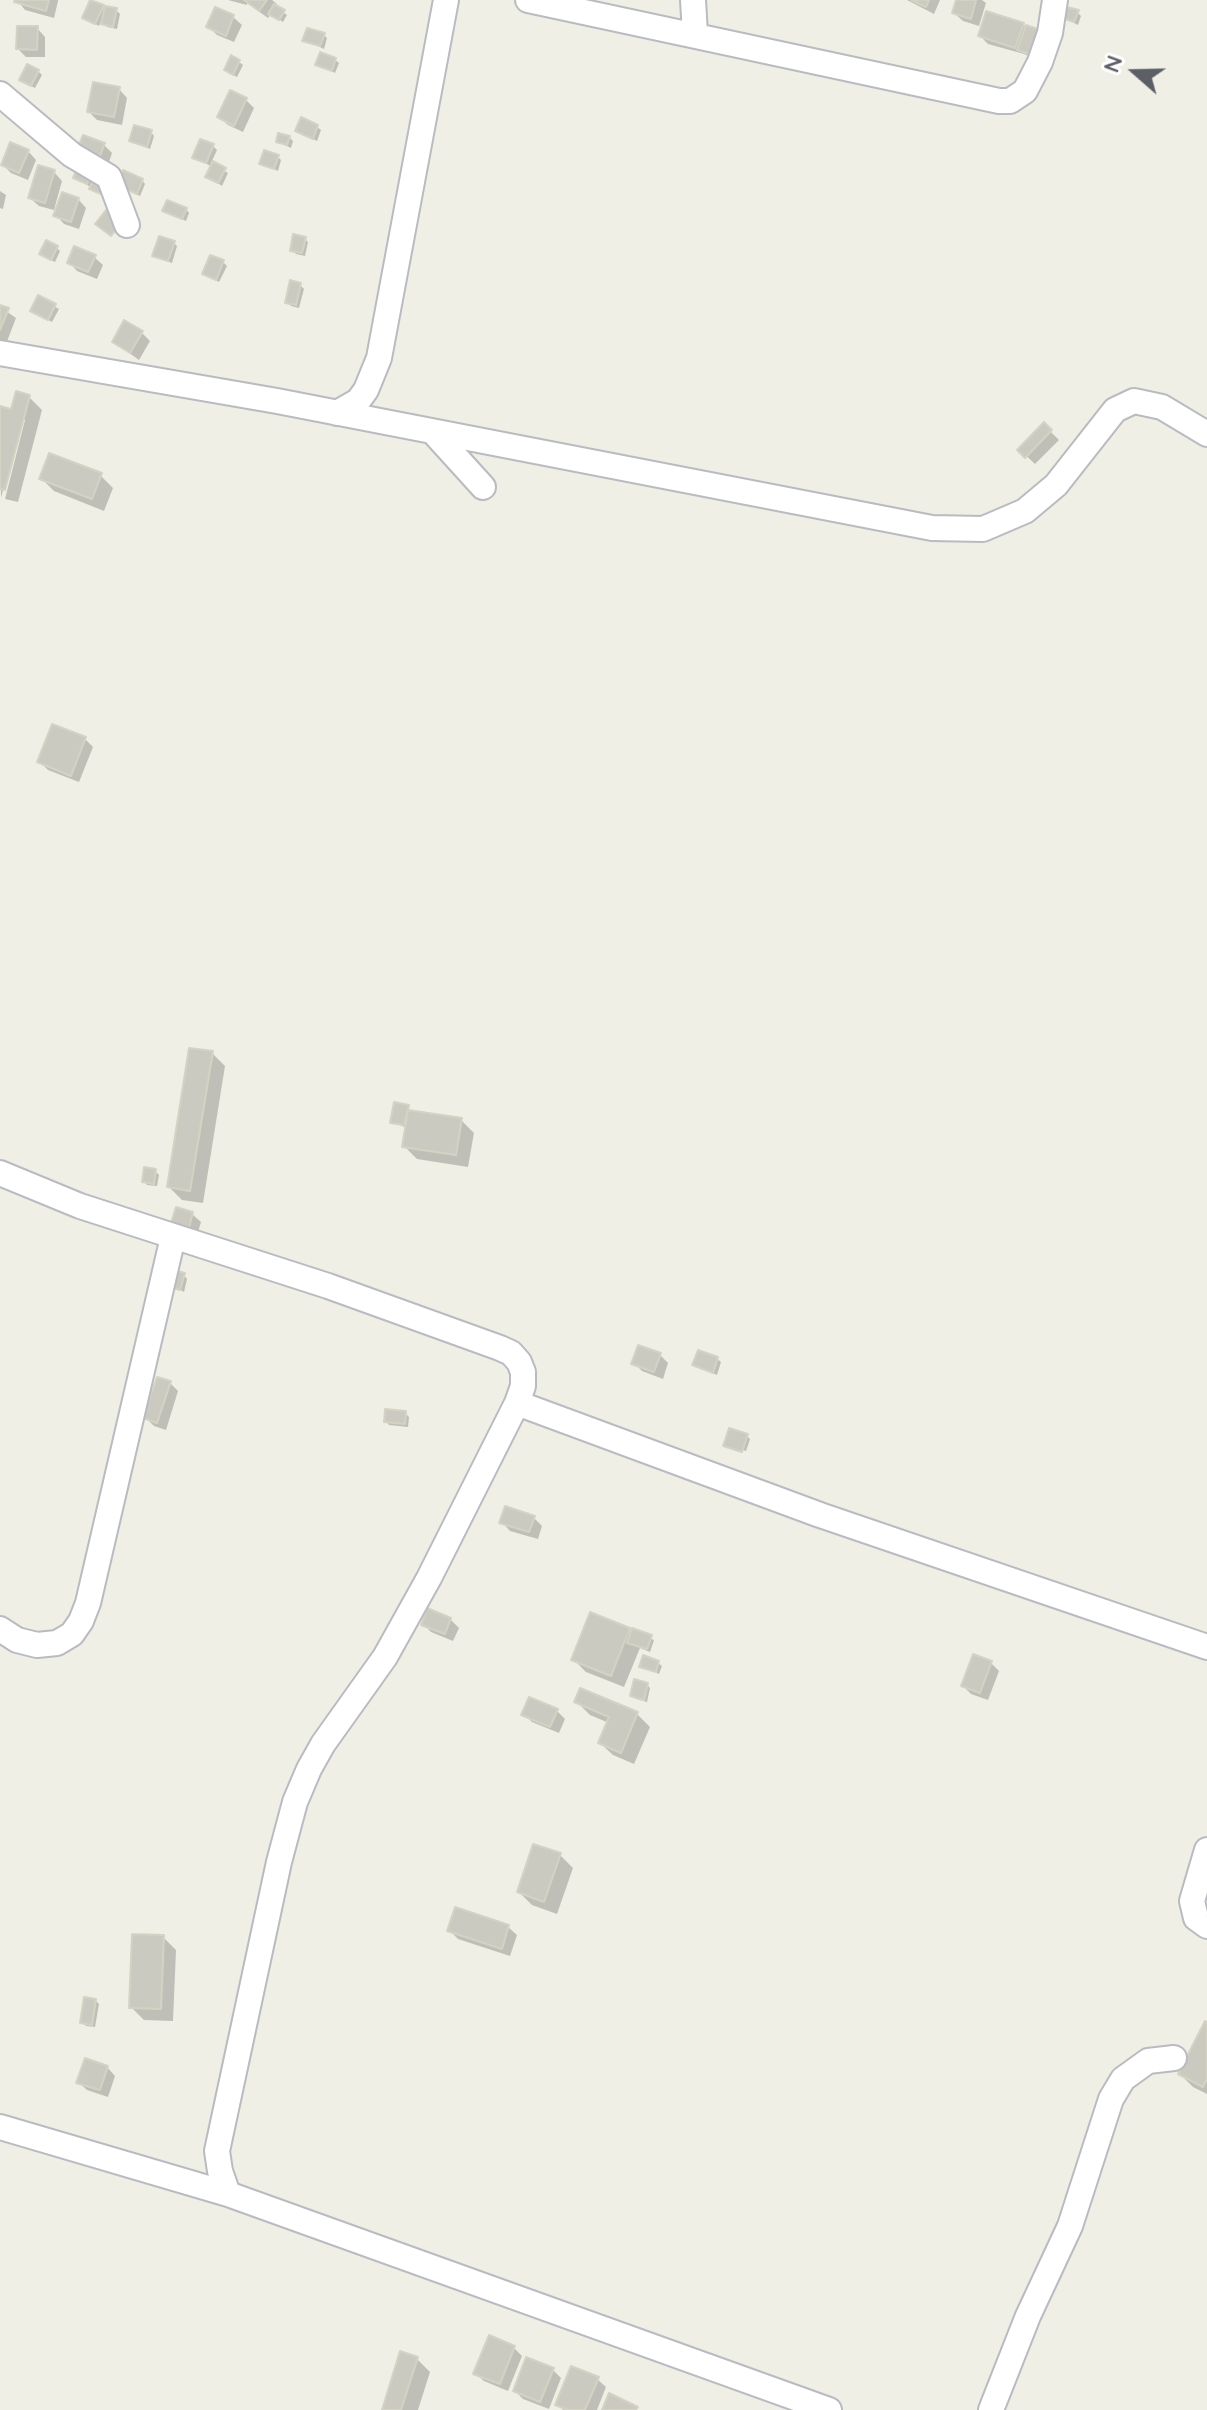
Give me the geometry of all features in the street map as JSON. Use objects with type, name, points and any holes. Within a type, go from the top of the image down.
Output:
[{"type":"street","points":[[337,413],[358,401],[379,358],[446,0]]},
{"type":"street","points":[[528,0],[999,101],[1010,101],[1025,91],[1050,33],[1055,0]]},
{"type":"street","points":[[693,0],[695,34]]},
{"type":"street","points":[[0,94],[72,155],[109,177],[127,225]]},
{"type":"street","points":[[0,353],[337,413],[932,528],[983,529],[1025,511],[1056,485],[1115,410],[1134,401],[1162,407],[1207,434]]},
{"type":"street","points":[[434,433],[483,487]]},
{"type":"street","points":[[0,1173],[80,1206],[328,1286],[511,1353],[523,1372],[523,1386],[517,1403],[429,1578],[385,1657],[323,1744],[295,1802],[279,1862],[217,2151],[228,2194]]},
{"type":"street","points":[[0,1629],[17,1640],[37,1645],[57,1643],[72,1634],[81,1621],[88,1603],[173,1237]]},
{"type":"street","points":[[517,1403],[820,1515],[1207,1647]]},
{"type":"street","points":[[1207,1850],[1192,1901],[1196,1918],[1207,1926]]},
{"type":"street","points":[[991,2410],[1028,2316],[1070,2226],[1111,2099],[1123,2079],[1148,2061],[1174,2058]]},
{"type":"street","points":[[0,2127],[228,2194],[829,2410]]},
{"type":"building","points":[[15,0],[49,0],[46,11]]},
{"type":"building","points":[[90,0],[104,5],[95,24],[82,18]]},
{"type":"building","points":[[244,0],[267,0],[259,11]]},
{"type":"building","points":[[911,0],[929,0],[926,7]]},
{"type":"building","points":[[956,0],[976,0],[971,19],[952,13]]},
{"type":"building","points":[[274,4],[285,10],[279,20],[268,14]]},
{"type":"building","points":[[105,6],[117,8],[113,27],[101,24]]},
{"type":"building","points":[[1063,6],[1079,10],[1074,22],[1059,17]]},
{"type":"building","points":[[215,7],[234,15],[226,36],[206,27]]},
{"type":"building","points":[[986,11],[1024,23],[1015,48],[978,36]]},
{"type":"building","points":[[1026,25],[1041,30],[1032,55],[1017,50]]},
{"type":"building","points":[[17,26],[38,26],[37,50],[16,49]]},
{"type":"building","points":[[307,28],[325,33],[320,46],[302,41]]},
{"type":"building","points":[[320,52],[336,58],[332,71],[315,65]]},
{"type":"building","points":[[231,55],[240,60],[233,75],[224,70]]},
{"type":"building","points":[[27,64],[39,70],[31,86],[19,80]]},
{"type":"building","points":[[93,82],[120,87],[114,117],[87,112]]},
{"type":"building","points":[[230,90],[247,98],[234,126],[217,117]]},
{"type":"building","points":[[301,117],[318,125],[313,139],[295,131]]},
{"type":"building","points":[[134,125],[152,130],[147,147],[129,141]]},
{"type":"building","points":[[278,133],[290,136],[287,145],[276,142]]},
{"type":"building","points":[[83,135],[105,143],[98,161],[76,152]]},
{"type":"building","points":[[200,139],[214,144],[206,163],[192,158]]},
{"type":"building","points":[[10,142],[29,150],[19,173],[1,165]]},
{"type":"building","points":[[264,150],[279,155],[274,169],[259,164]]},
{"type":"building","points":[[213,161],[226,168],[218,183],[205,177]]},
{"type":"building","points":[[79,164],[93,170],[87,184],[73,178]]},
{"type":"building","points":[[38,165],[55,170],[45,203],[28,198]]},
{"type":"building","points":[[123,170],[143,179],[137,194],[117,185]]},
{"type":"building","points":[[95,177],[107,183],[101,194],[89,189]]},
{"type":"building","points":[[62,192],[79,198],[71,222],[53,216]]},
{"type":"building","points":[[167,200],[187,208],[182,219],[162,211]]},
{"type":"building","points":[[106,210],[122,222],[111,236],[95,224]]},
{"type":"building","points":[[293,234],[306,237],[302,253],[290,251]]},
{"type":"building","points":[[159,236],[175,241],[168,261],[152,256]]},
{"type":"building","points":[[46,240],[58,246],[51,260],[39,254]]},
{"type":"building","points":[[74,246],[96,255],[88,272],[67,263]]},
{"type":"building","points":[[210,255],[224,260],[216,280],[202,274]]},
{"type":"building","points":[[290,280],[301,283],[296,305],[285,303]]},
{"type":"building","points":[[38,295],[56,304],[48,320],[30,311]]},
{"type":"building","points":[[0,305],[9,308],[0,330]]},
{"type":"building","points":[[124,320],[143,331],[130,353],[112,342]]},
{"type":"building","points":[[16,391],[30,395],[5,490],[0,489],[0,406],[11,409]]},
{"type":"building","points":[[1044,422],[1052,430],[1025,458],[1017,450]]},
{"type":"building","points":[[49,453],[102,473],[92,499],[39,479]]},
{"type":"building","points":[[52,724],[86,737],[71,776],[37,762]]},
{"type":"building","points":[[189,1048],[213,1051],[190,1191],[167,1187]]},
{"type":"building","points":[[394,1102],[409,1105],[404,1125],[390,1123]]},
{"type":"building","points":[[408,1110],[462,1118],[456,1155],[402,1147]]},
{"type":"building","points":[[144,1167],[156,1169],[154,1184],[142,1182]]},
{"type":"building","points":[[176,1207],[193,1212],[187,1235],[169,1229]]},
{"type":"building","points":[[177,1271],[185,1273],[180,1290],[173,1288]]},
{"type":"building","points":[[638,1345],[661,1353],[654,1372],[631,1364]]},
{"type":"building","points":[[698,1350],[718,1357],[713,1373],[692,1365]]},
{"type":"building","points":[[157,1377],[171,1381],[157,1423],[143,1418]]},
{"type":"building","points":[[385,1409],[406,1411],[405,1424],[384,1422]]},
{"type":"building","points":[[729,1428],[748,1434],[742,1452],[723,1446]]},
{"type":"building","points":[[505,1506],[535,1516],[529,1532],[499,1523]]},
{"type":"building","points":[[427,1608],[451,1618],[445,1634],[421,1625]]},
{"type":"building","points":[[590,1612],[630,1628],[611,1676],[571,1660]]},
{"type":"building","points":[[632,1628],[652,1635],[647,1649],[627,1643]]},
{"type":"building","points":[[973,1654],[992,1661],[980,1693],[961,1686]]},
{"type":"building","points":[[643,1655],[659,1661],[656,1672],[639,1667]]},
{"type":"building","points":[[634,1679],[648,1683],[644,1700],[630,1696]]},
{"type":"building","points":[[580,1688],[638,1712],[621,1753],[598,1743],[609,1717],[574,1702]]},
{"type":"building","points":[[529,1697],[558,1709],[550,1727],[521,1715]]},
{"type":"building","points":[[533,1844],[561,1853],[544,1902],[517,1892]]},
{"type":"building","points":[[455,1907],[509,1925],[502,1949],[447,1931]]},
{"type":"building","points":[[132,1934],[164,1935],[161,2009],[129,2008]]},
{"type":"building","points":[[84,1997],[96,1999],[92,2025],[80,2023]]},
{"type":"building","points":[[1205,2021],[1207,2079],[1203,2087],[1178,2074]]},
{"type":"building","points":[[85,2058],[108,2066],[100,2090],[76,2083]]},
{"type":"building","points":[[489,2335],[515,2346],[500,2384],[473,2374]]},
{"type":"building","points":[[400,2351],[418,2357],[401,2410],[382,2410]]},
{"type":"building","points":[[526,2357],[554,2368],[540,2402],[513,2391]]},
{"type":"building","points":[[571,2366],[599,2377],[585,2410],[568,2410],[555,2405]]},
{"type":"building","points":[[609,2393],[638,2407],[636,2410],[602,2410]]}]
